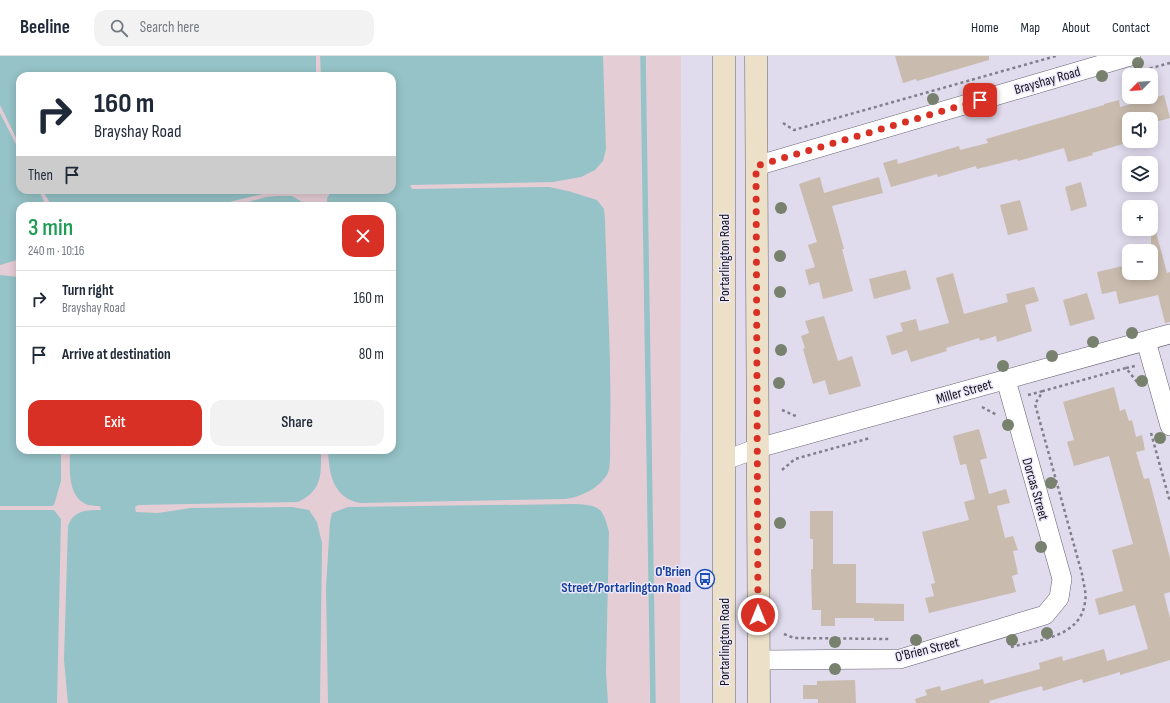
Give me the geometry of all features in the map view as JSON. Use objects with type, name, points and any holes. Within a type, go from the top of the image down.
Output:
[{"type":"main road","name":"Portarlington Road","points":[[724,56],[724,703]]},
{"type":"main road","points":[[756,56],[759,703]]},
{"type":"street","name":"Brayshay Road","points":[[756,166],[1131,56]]},
{"type":"street","name":"Miller Street","points":[[758,448],[1170,334]]},
{"type":"street","points":[[1146,340],[1170,426]]},
{"type":"street","name":"Dorcas Street","points":[[1006,380],[1062,579],[1059,598]]},
{"type":"street","points":[[723,461],[758,448]]},
{"type":"street","name":"O'Brien Street","points":[[759,660],[900,659],[1045,615],[1059,598]]},
{"type":"path","points":[[783,123],[794,130],[1056,56]]},
{"type":"path","points":[[976,409],[983,406],[1001,418]]},
{"type":"path","points":[[782,470],[795,459],[878,436]]},
{"type":"path","points":[[784,634],[794,638],[895,639]]},
{"type":"shaded area","points":[[0,56],[681,56],[680,703],[0,703]]},
{"type":"shaded area","points":[[0,56],[316,56],[316,72],[16,72],[16,138],[0,105]]},
{"type":"shaded area","points":[[320,56],[603,56],[606,149],[603,161],[595,170],[581,177],[553,182],[410,185],[412,189],[549,187],[597,200],[604,209],[610,356],[610,460],[609,470],[605,478],[590,491],[565,499],[360,503],[344,496],[334,484],[331,476],[328,454],[396,454],[396,202],[327,202],[327,198],[330,194],[396,194],[396,72],[321,72]]},
{"type":"shaded area","points":[[0,113],[16,144],[16,194],[41,194],[44,202],[16,202],[16,260],[0,265]]},
{"type":"shaded area","points":[[44,194],[262,194],[230,202],[50,202]]},
{"type":"shaded area","points":[[292,196],[302,202],[248,202],[266,197]]},
{"type":"shaded area","points":[[0,275],[16,277],[16,454],[61,454],[61,481],[54,505],[52,506],[0,506]]},
{"type":"shaded area","points":[[70,454],[321,454],[320,474],[316,487],[306,497],[298,502],[138,505],[135,507],[136,512],[158,513],[191,508],[292,507],[309,510],[317,522],[322,543],[320,703],[68,703],[64,660],[68,526],[77,514],[91,510],[101,510],[100,506],[84,503],[79,499],[72,486]]},
{"type":"shaded area","points":[[589,505],[599,509],[605,517],[609,532],[606,672],[608,703],[328,703],[326,588],[330,522],[332,513],[348,507]]},
{"type":"shaded area","points":[[0,510],[54,510],[61,519],[57,703],[0,703]]},
{"type":"building","points":[[895,56],[989,56],[989,60],[917,81],[916,79],[903,83]]},
{"type":"building","points":[[1164,95],[1170,118],[1158,121],[1158,112],[1122,112],[1122,144],[1068,162],[1064,148],[1018,161],[1017,159],[977,169],[976,166],[938,177],[937,174],[891,187],[883,163],[897,159],[898,164],[959,146],[960,150],[988,143],[986,139],[1119,100],[1120,107],[1131,104],[1158,104],[1158,97]]},
{"type":"building","points":[[820,177],[824,193],[879,177],[883,193],[832,206],[844,249],[842,249],[853,291],[823,299],[819,282],[809,285],[805,270],[815,267],[808,245],[817,242],[799,184]]},
{"type":"building","points":[[1081,182],[1087,206],[1071,211],[1065,187]]},
{"type":"building","points":[[1020,200],[1028,230],[1008,235],[1000,205]]},
{"type":"building","points":[[1151,236],[1157,236],[1167,273],[1170,272],[1170,322],[1165,323],[1158,295],[1119,304],[1116,291],[1102,294],[1097,272],[1122,266],[1122,280],[1158,280],[1158,244],[1151,244]]},
{"type":"building","points":[[906,270],[911,289],[874,299],[869,279]]},
{"type":"building","points":[[953,273],[964,314],[1008,302],[1006,294],[1034,287],[1039,301],[1025,305],[1032,331],[997,342],[996,336],[980,341],[979,338],[946,348],[947,351],[911,362],[907,350],[892,355],[886,336],[903,331],[900,323],[916,319],[919,331],[949,323],[936,278]]},
{"type":"building","points":[[1087,293],[1095,319],[1070,326],[1063,300]]},
{"type":"building","points":[[824,316],[838,361],[852,356],[861,386],[829,395],[825,380],[813,384],[803,349],[805,348],[801,336],[809,333],[805,321]]},
{"type":"building","points":[[1114,387],[1120,411],[1125,409],[1129,421],[1132,420],[1136,437],[1142,435],[1145,450],[1136,452],[1144,479],[1149,478],[1170,558],[1170,592],[1164,594],[1170,618],[1170,660],[1120,675],[1120,672],[1083,683],[1082,679],[1043,691],[1042,686],[989,701],[990,703],[916,703],[915,699],[927,695],[925,690],[940,686],[941,691],[983,679],[984,684],[1040,669],[1039,663],[1062,656],[1063,661],[1104,649],[1107,661],[1148,649],[1135,605],[1099,615],[1095,599],[1123,591],[1112,550],[1133,544],[1109,456],[1074,466],[1067,442],[1074,440],[1063,402]]},
{"type":"building","points":[[979,429],[987,458],[980,460],[989,494],[1006,489],[1010,503],[997,506],[1005,538],[1013,536],[1018,550],[1013,551],[1018,574],[1012,576],[1016,592],[929,613],[925,598],[934,596],[931,584],[935,583],[922,532],[969,520],[964,502],[975,499],[966,464],[960,465],[953,436]]},
{"type":"building","points":[[810,511],[833,511],[833,564],[856,564],[856,603],[904,604],[904,621],[874,621],[874,618],[835,618],[835,626],[821,626],[821,610],[812,610],[811,569],[813,569],[813,539],[810,539]]},
{"type":"building","points":[[855,680],[856,703],[818,703],[818,699],[803,699],[803,685],[817,685],[817,681]]},
{"type":"waterway","points":[[643,56],[653,703]]},
{"type":"place","name":"O'Brien Street/Portarlington Road","points":[[705,579]]},
{"type":"route","points":[[758,615],[756,166],[980,100]]}]
